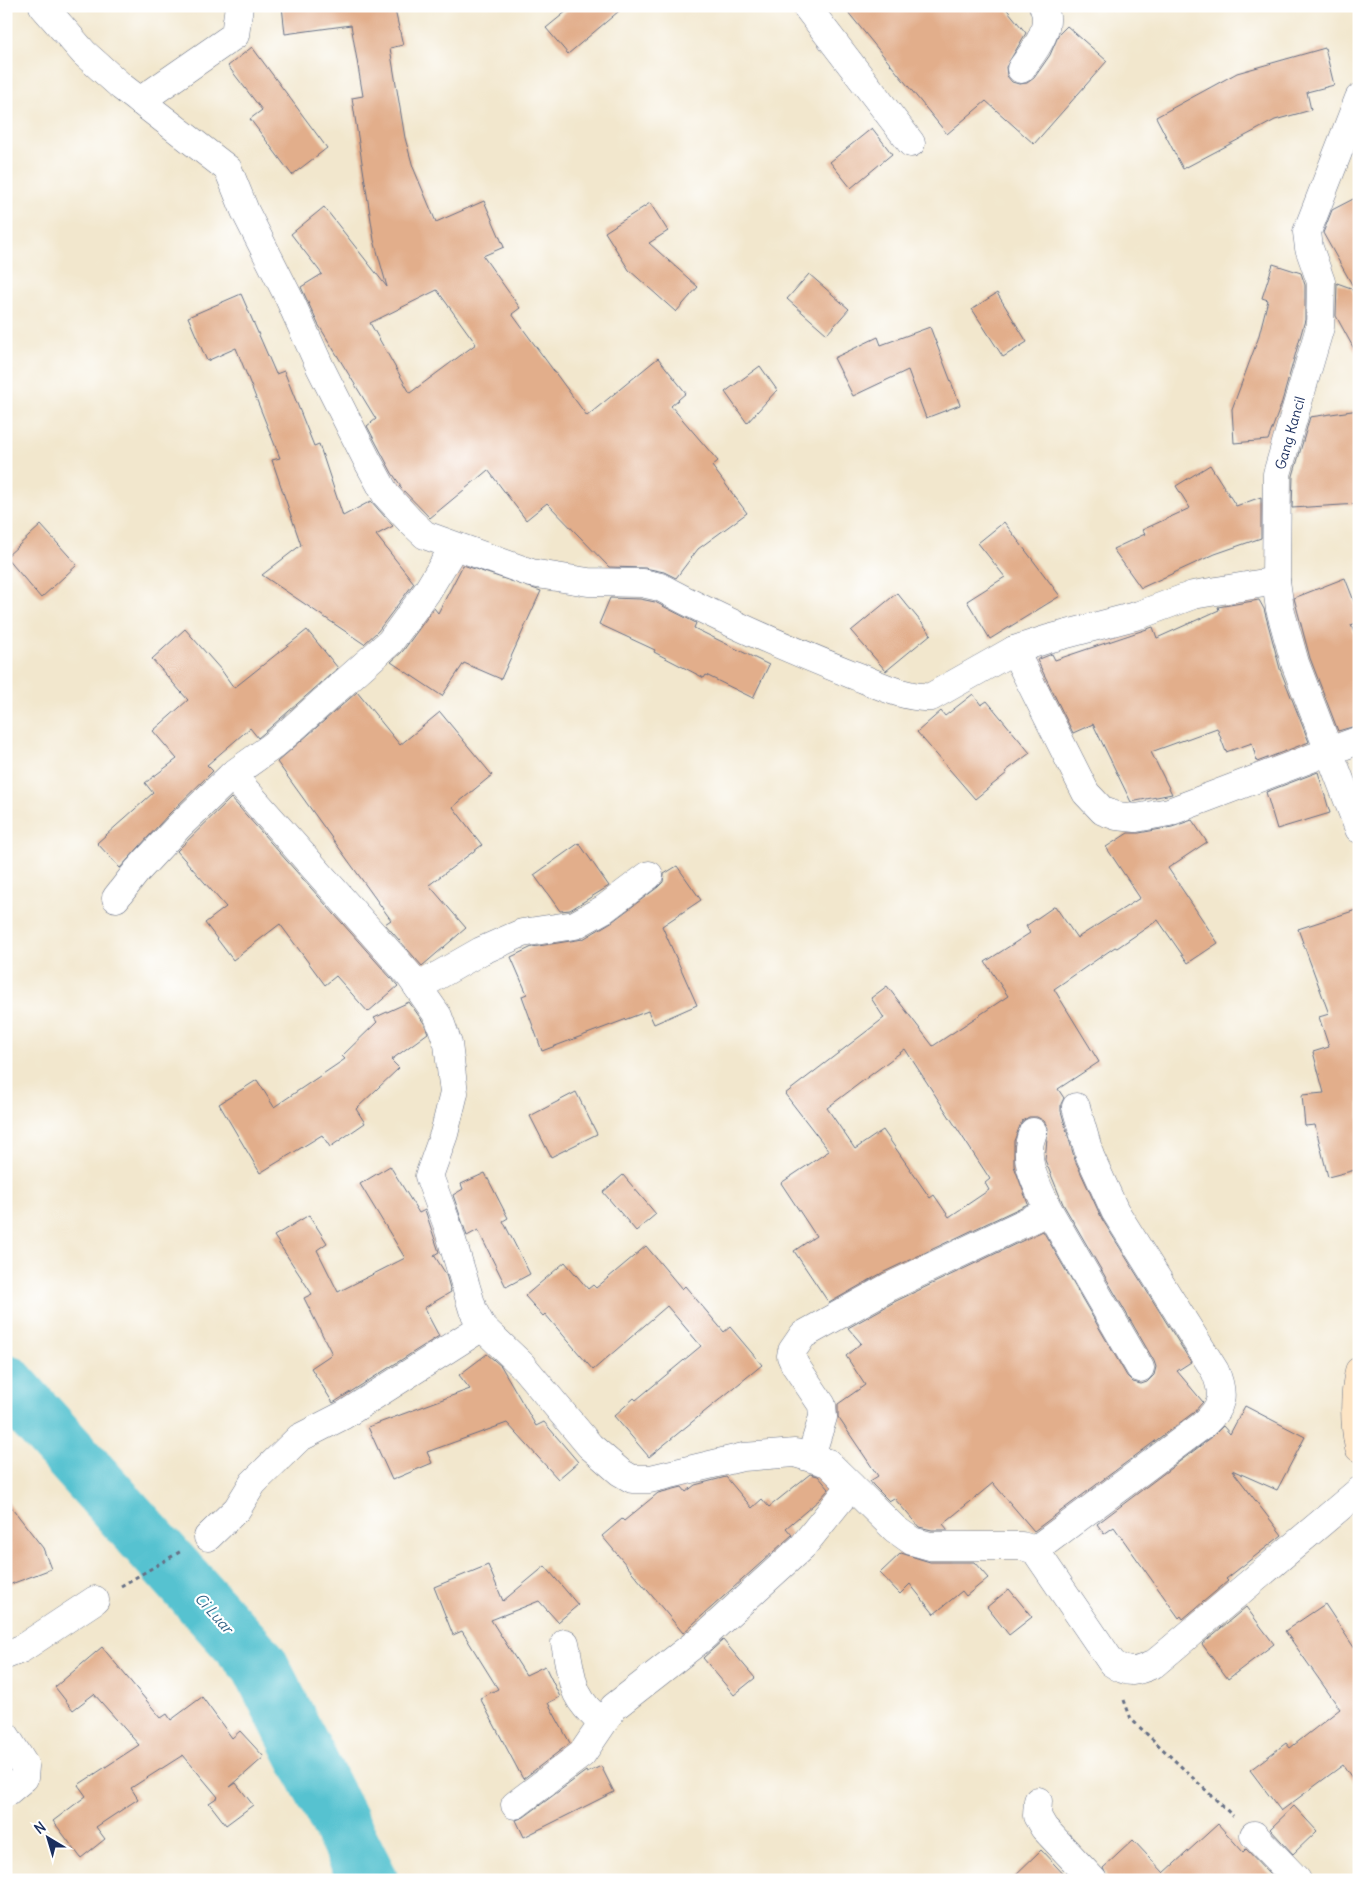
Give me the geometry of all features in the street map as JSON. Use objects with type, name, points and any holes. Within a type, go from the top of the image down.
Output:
[{"type":"main road","points":[[1359,1371],[1356,1386],[1356,1434],[1359,1448]]},
{"type":"street","points":[[43,6],[84,53],[228,169],[245,211],[289,298],[320,367],[386,495],[425,535],[454,547],[531,573],[588,582],[642,583],[660,587],[773,643],[914,696],[931,697],[1014,650],[1139,615],[1193,594],[1276,581]]},
{"type":"street","points":[[140,100],[235,35],[239,6]]},
{"type":"street","points":[[806,6],[910,143]]},
{"type":"street","points":[[1021,69],[1034,51],[1047,25],[1043,6]]},
{"type":"street","name":"Gang Kancil","points":[[1359,98],[1307,232],[1309,248],[1321,282],[1320,327],[1278,474],[1276,581],[1280,608],[1295,664],[1359,829]]},
{"type":"street","points":[[116,898],[137,871],[179,826],[232,775],[274,745],[390,642],[426,593],[454,547]]},
{"type":"street","points":[[1014,650],[1086,793],[1103,811],[1117,816],[1136,818],[1169,812],[1359,740]]},
{"type":"street","points":[[232,775],[418,987],[440,1023],[448,1044],[454,1093],[444,1134],[429,1176],[447,1224],[473,1310],[482,1327],[522,1365],[590,1446],[620,1472],[632,1479],[650,1480],[743,1457],[795,1453],[828,1462],[895,1529],[912,1541],[930,1546],[1022,1546],[1035,1550],[1112,1663],[1124,1672],[1138,1671],[1154,1664],[1359,1491]]},
{"type":"street","points":[[418,987],[481,951],[522,933],[575,924],[604,909],[650,875]]},
{"type":"street","points":[[1035,1550],[1203,1425],[1215,1414],[1221,1397],[1221,1386],[1215,1371],[1115,1211],[1090,1156],[1076,1107]]},
{"type":"street","points":[[1033,1132],[1028,1160],[1049,1211],[1140,1368]]},
{"type":"street","points":[[811,1456],[823,1417],[822,1405],[791,1356],[792,1351],[803,1335],[889,1287],[1049,1211]]},
{"type":"street","points":[[208,1536],[237,1509],[253,1484],[299,1438],[344,1415],[482,1327]]},
{"type":"street","points":[[515,1805],[582,1754],[614,1707],[701,1639],[804,1546],[851,1486]]},
{"type":"street","points":[[6,1655],[21,1649],[95,1600]]},
{"type":"street","points":[[565,1643],[576,1696],[588,1711],[602,1722]]},
{"type":"street","points":[[6,1736],[25,1766],[24,1778],[6,1793]]},
{"type":"street","points":[[1038,1800],[1037,1816],[1044,1828],[1093,1880]]},
{"type":"street","points":[[1254,1835],[1297,1880]]},
{"type":"path","points":[[95,1600],[208,1536]]},
{"type":"path","points":[[1124,1672],[1124,1702],[1131,1719],[1254,1835]]},
{"type":"building","points":[[282,6],[394,6],[403,45],[390,48],[405,138],[413,167],[436,222],[484,201],[504,247],[483,256],[520,308],[512,314],[587,416],[658,358],[686,393],[671,406],[718,461],[712,466],[747,513],[698,549],[676,578],[664,572],[645,568],[609,567],[547,503],[526,520],[488,470],[430,518],[399,486],[401,486],[367,426],[376,419],[318,324],[301,287],[322,274],[291,234],[324,207],[387,287],[374,240],[352,98],[363,96],[351,25],[285,34]],"holes":[[[437,290],[476,344],[410,393],[370,323]]]},
{"type":"building","points":[[573,6],[625,6],[568,54],[546,28]]},
{"type":"building","points":[[843,6],[1004,6],[1026,33],[1006,67],[1007,76],[1012,82],[1019,84],[1027,83],[1034,78],[1050,55],[1059,34],[1067,26],[1107,61],[1034,144],[986,101],[947,134]]},
{"type":"building","points":[[252,47],[327,148],[292,175],[250,119],[262,110],[228,66]]},
{"type":"building","points":[[1325,48],[1334,85],[1307,92],[1311,110],[1275,120],[1183,169],[1156,117],[1237,73]]},
{"type":"building","points":[[872,128],[892,154],[851,188],[830,162]]},
{"type":"building","points":[[1359,196],[1359,297],[1323,233],[1332,210]]},
{"type":"building","points":[[650,203],[668,231],[649,243],[698,287],[676,312],[629,270],[605,232]]},
{"type":"building","points":[[1273,264],[1301,273],[1305,285],[1305,320],[1281,405],[1268,440],[1234,443],[1232,409],[1258,339],[1268,300],[1262,298]]},
{"type":"building","points":[[809,274],[849,309],[827,334],[787,299]]},
{"type":"building","points":[[1337,283],[1351,288],[1359,303],[1359,358],[1336,316]]},
{"type":"building","points":[[997,293],[1027,342],[1003,357],[972,309]]},
{"type":"building","points":[[241,294],[276,374],[284,371],[314,446],[319,444],[343,516],[371,501],[393,526],[376,535],[414,583],[378,631],[364,644],[262,575],[301,545],[272,460],[280,458],[236,348],[207,361],[188,317]]},
{"type":"building","points":[[930,327],[960,405],[926,418],[908,370],[853,396],[834,358],[878,337],[881,345]]},
{"type":"building","points":[[760,366],[777,390],[747,423],[725,392]]},
{"type":"building","points":[[1359,410],[1359,504],[1292,508],[1293,476],[1310,417]]},
{"type":"building","points":[[1210,465],[1236,506],[1261,497],[1261,538],[1215,554],[1141,588],[1113,549],[1145,534],[1142,530],[1190,508],[1176,486]]},
{"type":"building","points":[[1004,522],[1060,596],[990,639],[967,601],[1005,577],[978,543]]},
{"type":"building","points":[[41,525],[77,565],[41,598],[6,557]]},
{"type":"building","points":[[463,565],[541,591],[501,679],[464,663],[442,696],[391,662],[403,651],[434,608],[438,613]]},
{"type":"building","points":[[1345,578],[1359,614],[1359,622],[1351,625],[1359,644],[1359,725],[1338,731],[1310,658],[1294,598]]},
{"type":"building","points":[[897,593],[931,634],[886,671],[851,631]]},
{"type":"building","points":[[610,598],[640,599],[655,602],[696,623],[694,628],[769,665],[753,698],[706,675],[704,678],[654,652],[655,650],[599,624]]},
{"type":"building","points":[[1259,600],[1264,609],[1280,669],[1309,742],[1257,762],[1252,743],[1226,752],[1217,728],[1151,752],[1172,794],[1131,802],[1093,724],[1073,733],[1037,660],[1052,654],[1055,660],[1153,627],[1157,638],[1219,610],[1218,607]]},
{"type":"building","points":[[185,629],[222,671],[234,688],[307,630],[338,668],[258,738],[250,728],[207,765],[213,771],[168,815],[120,868],[97,843],[153,793],[145,783],[177,759],[153,731],[188,700],[152,659]]},
{"type":"building","points":[[357,692],[400,745],[440,712],[492,775],[453,807],[482,845],[429,885],[466,928],[422,966],[385,924],[391,920],[277,762]]},
{"type":"building","points":[[973,694],[981,705],[987,701],[1030,753],[1006,771],[1007,773],[975,799],[917,732],[941,711],[945,716]]},
{"type":"building","points":[[1318,772],[1330,813],[1277,829],[1266,792]]},
{"type":"building","points":[[231,798],[398,986],[368,1012],[336,976],[325,985],[280,924],[233,960],[205,923],[226,907],[177,851]]},
{"type":"building","points":[[1192,820],[1207,842],[1168,868],[1218,943],[1188,963],[1158,920],[1054,989],[1099,1062],[1058,1089],[1064,1098],[1061,1104],[1061,1111],[1075,1160],[1102,1219],[1191,1362],[1177,1371],[1203,1402],[1193,1413],[1034,1531],[993,1483],[943,1524],[948,1530],[932,1530],[919,1527],[894,1498],[889,1501],[870,1481],[878,1476],[838,1417],[838,1404],[865,1385],[846,1356],[861,1343],[848,1328],[896,1301],[1043,1231],[1127,1376],[1133,1382],[1141,1384],[1147,1382],[1154,1375],[1156,1367],[1063,1204],[1045,1160],[1048,1128],[1044,1121],[1037,1117],[1029,1117],[1022,1121],[1014,1141],[1014,1166],[1028,1204],[882,1273],[829,1303],[794,1251],[816,1236],[781,1183],[829,1151],[785,1094],[884,1018],[871,998],[887,986],[933,1046],[1008,996],[985,962],[1030,933],[1026,926],[1055,906],[1077,938],[1140,898],[1106,847],[1128,833],[1172,827]],"holes":[[[905,1049],[990,1179],[985,1183],[989,1190],[949,1217],[934,1195],[930,1198],[883,1130],[855,1149],[827,1108]]]},
{"type":"building","points":[[579,843],[609,886],[570,910],[560,911],[534,875]]},
{"type":"building","points":[[677,866],[701,900],[662,926],[697,1005],[654,1024],[648,1011],[542,1051],[522,996],[527,994],[511,957],[532,947],[583,939],[613,921],[658,887],[663,882],[664,874]]},
{"type":"building","points":[[1359,909],[1359,1169],[1328,1177],[1315,1125],[1305,1126],[1302,1095],[1324,1093],[1313,1052],[1329,1047],[1319,1017],[1329,1014],[1298,929]]},
{"type":"building","points":[[409,1002],[424,1023],[428,1033],[391,1060],[399,1068],[356,1109],[365,1123],[330,1147],[322,1135],[260,1173],[219,1104],[257,1080],[274,1107],[345,1059],[342,1056],[377,1022],[374,1018]]},
{"type":"building","points":[[576,1092],[597,1134],[551,1157],[530,1116]]},
{"type":"building","points":[[390,1166],[419,1213],[425,1210],[439,1252],[434,1255],[446,1274],[451,1292],[424,1308],[439,1336],[333,1403],[311,1368],[332,1354],[304,1298],[312,1294],[274,1236],[309,1215],[327,1243],[317,1250],[338,1292],[405,1258],[360,1184]]},
{"type":"building","points":[[485,1173],[508,1218],[503,1221],[530,1274],[506,1287],[478,1230],[467,1236],[453,1195],[463,1189],[461,1184]]},
{"type":"building","points":[[623,1175],[656,1214],[636,1231],[603,1192]]},
{"type":"building","points":[[646,1246],[682,1289],[685,1286],[724,1332],[730,1327],[762,1365],[649,1457],[614,1416],[701,1346],[667,1306],[593,1370],[545,1314],[543,1316],[525,1296],[565,1262],[588,1289],[593,1285],[596,1288]]},
{"type":"building","points":[[487,1354],[501,1366],[536,1426],[544,1422],[578,1462],[558,1479],[507,1423],[427,1452],[432,1463],[392,1480],[368,1427],[470,1389],[459,1375]]},
{"type":"building","points":[[1245,1406],[1305,1437],[1277,1490],[1232,1470],[1282,1535],[1226,1579],[1228,1581],[1183,1619],[1181,1616],[1179,1618],[1114,1527],[1104,1534],[1097,1524],[1212,1437],[1223,1426],[1230,1434]]},
{"type":"building","points":[[810,1474],[818,1476],[829,1489],[786,1528],[792,1535],[683,1633],[602,1536],[622,1519],[624,1521],[658,1493],[682,1487],[686,1492],[695,1485],[726,1477],[752,1508],[762,1499],[769,1507]]},
{"type":"building","points":[[6,1500],[43,1548],[51,1569],[6,1586]]},
{"type":"building","points":[[901,1553],[930,1562],[974,1562],[988,1578],[966,1596],[962,1591],[934,1614],[910,1584],[900,1594],[880,1573]]},
{"type":"building","points":[[488,1565],[503,1601],[545,1566],[578,1605],[558,1622],[539,1601],[491,1620],[526,1675],[545,1666],[560,1697],[548,1703],[570,1743],[523,1779],[480,1698],[498,1689],[462,1631],[453,1635],[434,1587]]},
{"type":"building","points":[[1009,1589],[1032,1617],[1009,1635],[987,1607]]},
{"type":"building","points":[[1325,1604],[1359,1655],[1359,1788],[1343,1765],[1281,1811],[1250,1770],[1286,1743],[1290,1748],[1340,1709],[1285,1631]]},
{"type":"building","points":[[1246,1607],[1274,1644],[1228,1679],[1202,1644]]},
{"type":"building","points":[[723,1640],[755,1678],[734,1695],[703,1658]]},
{"type":"building","points":[[102,1647],[161,1718],[167,1714],[171,1720],[202,1697],[232,1738],[240,1731],[264,1757],[230,1787],[236,1783],[253,1805],[226,1825],[209,1803],[218,1797],[183,1755],[131,1788],[138,1799],[96,1827],[105,1839],[81,1858],[53,1821],[86,1796],[78,1785],[139,1745],[94,1694],[73,1710],[55,1687]]},
{"type":"building","points":[[601,1766],[614,1792],[524,1837],[516,1820],[524,1817],[586,1771],[587,1773]]},
{"type":"building","points":[[1294,1806],[1317,1831],[1293,1854],[1270,1829]]},
{"type":"building","points":[[1218,1824],[1243,1852],[1246,1849],[1271,1875],[1267,1880],[1108,1880],[1103,1868],[1133,1840],[1164,1873]]},
{"type":"building","points":[[1041,1850],[1069,1880],[1010,1880]]},
{"type":"waterway","name":"Ci Luar","points":[[6,1383],[259,1664],[369,1880]]}]
